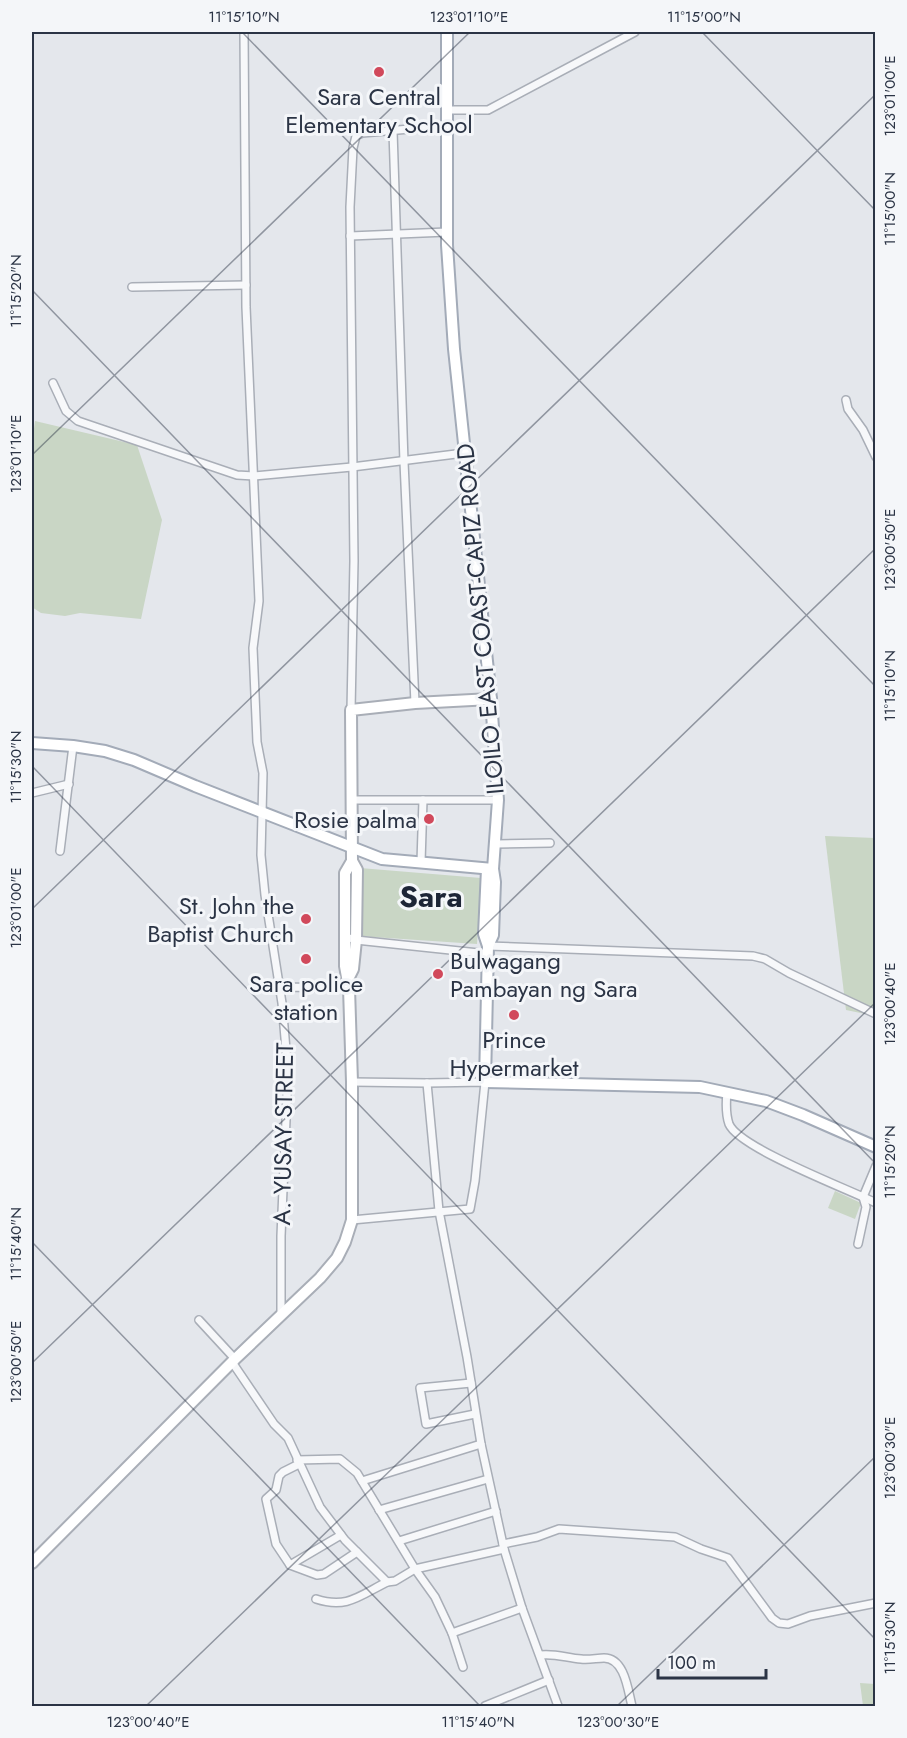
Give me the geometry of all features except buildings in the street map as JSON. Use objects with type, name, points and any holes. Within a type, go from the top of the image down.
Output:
[{"type":"main road","name":"ILOILO EAST COAST-CAPIZ ROAD","points":[[447,32],[447,232],[454,349],[491,699],[498,800],[496,844],[490,869],[495,882],[493,935],[488,950],[485,1082]]},
{"type":"main road","points":[[32,1563],[233,1360],[331,1266],[345,1242],[352,1220],[352,1082],[348,984],[353,969],[351,938],[357,870],[352,861],[351,710],[491,699]]},
{"type":"main road","points":[[32,743],[105,751],[134,760],[382,858],[490,869]]},
{"type":"main road","points":[[485,1082],[700,1087],[766,1101],[804,1115],[876,1148]]},
{"type":"street","name":"A. YUSAY STREET","points":[[244,32],[246,285],[259,601],[254,648],[258,742],[263,773],[261,855],[288,1073],[281,1236],[281,1313]]},
{"type":"street","points":[[446,110],[488,110],[635,32]]},
{"type":"street","points":[[351,710],[354,561],[350,236],[353,148],[356,136],[362,133],[446,126]]},
{"type":"street","points":[[393,131],[415,704]]},
{"type":"street","points":[[350,236],[447,232]]},
{"type":"street","points":[[132,287],[246,285]]},
{"type":"street","points":[[53,383],[66,411],[78,421],[237,475],[254,476],[404,462],[464,453]]},
{"type":"street","points":[[846,399],[848,409],[876,457]]},
{"type":"street","points":[[60,851],[73,746]]},
{"type":"street","points":[[32,793],[69,784]]},
{"type":"street","points":[[353,800],[498,800]]},
{"type":"street","points":[[421,862],[423,800]]},
{"type":"street","points":[[496,844],[550,843]]},
{"type":"street","points":[[351,938],[488,950],[753,956],[765,959],[789,973],[876,1014]]},
{"type":"street","points":[[279,987],[348,984]]},
{"type":"street","points":[[352,1082],[485,1082],[472,1204],[467,1210],[352,1220]]},
{"type":"street","points":[[427,1083],[439,1211],[488,1479],[504,1547],[522,1608],[558,1707]]},
{"type":"street","points":[[728,1092],[726,1104],[730,1125],[739,1136],[751,1145],[824,1181],[876,1203]]},
{"type":"street","points":[[858,1244],[866,1207],[863,1197],[876,1166]]},
{"type":"street","points":[[199,1320],[233,1360],[274,1424],[288,1438],[320,1507],[341,1535],[387,1582]]},
{"type":"street","points":[[471,1383],[420,1388],[426,1424],[476,1414]]},
{"type":"street","points":[[362,1481],[481,1444]]},
{"type":"street","points":[[357,1552],[324,1574],[317,1575],[290,1565],[276,1544],[266,1499],[276,1490],[279,1476],[283,1472],[298,1462],[340,1459],[357,1473],[415,1569],[435,1597],[452,1633],[463,1667]]},
{"type":"street","points":[[379,1510],[488,1479]]},
{"type":"street","points":[[399,1541],[496,1512]]},
{"type":"street","points":[[316,1599],[332,1604],[349,1601],[387,1582],[395,1581],[415,1569],[504,1547],[559,1529],[675,1538],[728,1558],[772,1617],[779,1623],[788,1624],[810,1616],[876,1603]]},
{"type":"street","points":[[290,1565],[341,1535]]},
{"type":"street","points":[[452,1633],[522,1608]]},
{"type":"street","points":[[540,1655],[553,1654],[584,1660],[606,1658],[613,1660],[620,1666],[632,1707]]},
{"type":"street","points":[[484,1707],[549,1680]]},
{"type":"green space","points":[[35,421],[137,445],[162,520],[141,619],[80,613],[65,616],[41,613],[32,607],[32,444]]},
{"type":"green space","points":[[825,836],[875,838],[875,1016],[846,1010]]},
{"type":"green space","points":[[360,868],[481,878],[477,944],[358,936]]},
{"type":"green space","points":[[835,1191],[861,1203],[855,1219],[828,1208]]},
{"type":"green space","points":[[860,1683],[875,1684],[875,1706],[863,1706]]},
{"type":"place","name":"Sara Central Elementary School","points":[[379,72]]},
{"type":"place","name":"Rosie palma","points":[[429,819]]},
{"type":"place","name":"St. John the Baptist Church","points":[[306,919]]},
{"type":"place","name":"Sara police station","points":[[306,959]]},
{"type":"place","name":"Bulwagang Pambayan ng Sara","points":[[438,974]]},
{"type":"place","name":"Prince Hypermarket","points":[[514,1015]]},
{"type":"district","name":"Sara","points":[[431,896]]}]
